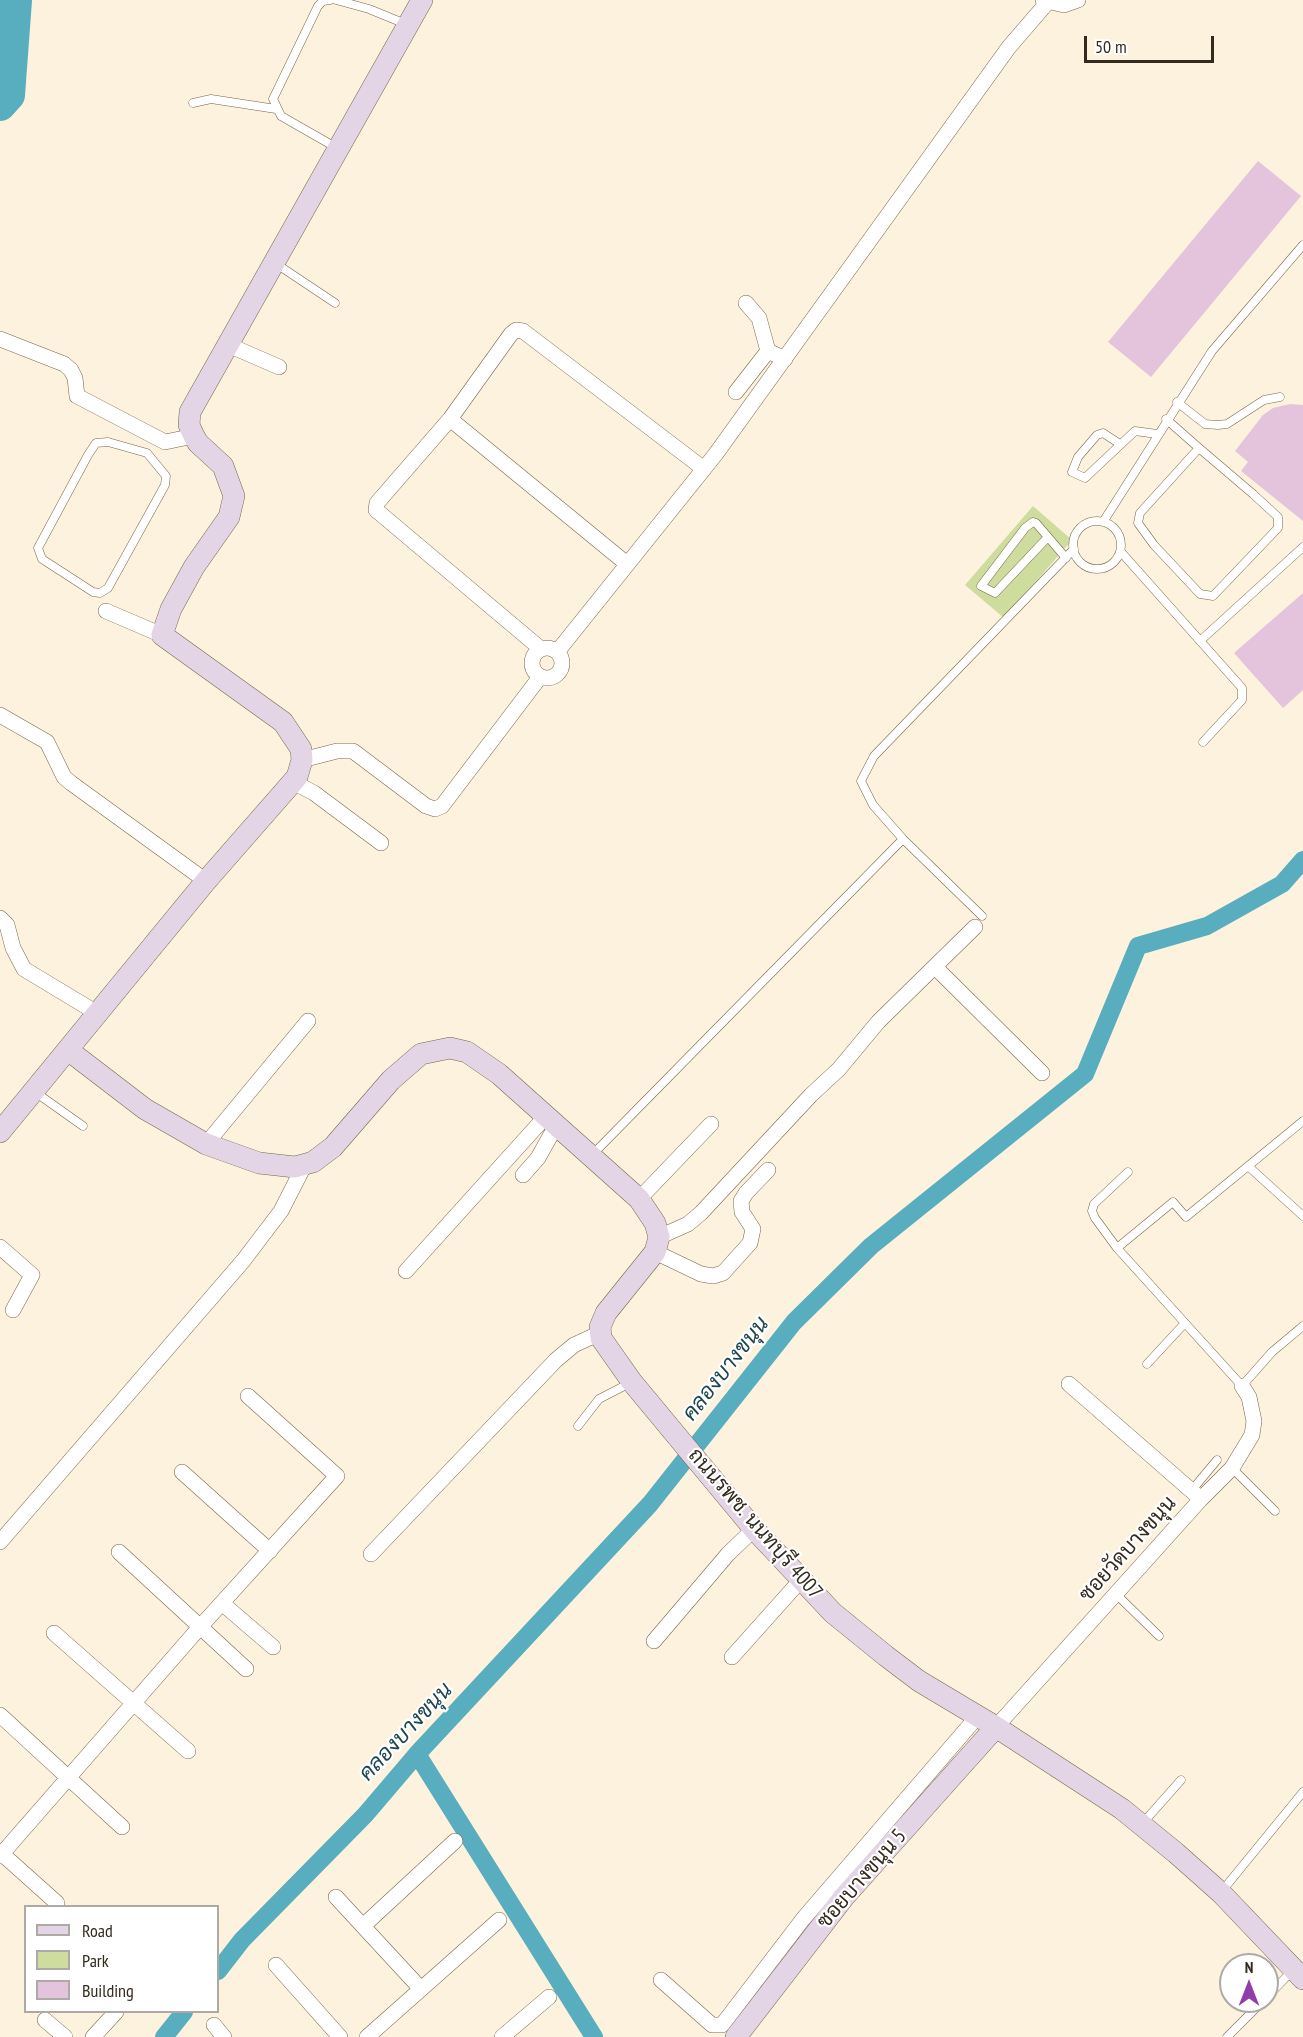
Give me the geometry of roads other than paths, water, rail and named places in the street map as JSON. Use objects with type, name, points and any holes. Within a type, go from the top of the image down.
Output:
[{"type":"street","points":[[162,635],[171,609],[194,567],[229,517],[234,496],[223,466],[198,443],[194,436],[189,425],[190,412],[226,344],[422,0]]},
{"type":"street","points":[[557,652],[704,469],[1009,47],[1045,1],[1064,5],[1078,0]]},
{"type":"street","points":[[746,303],[759,318],[768,351],[784,359]]},
{"type":"street","points":[[541,649],[376,510],[377,503],[450,418],[511,334],[516,330],[522,331],[704,469]]},
{"type":"street","points":[[0,339],[64,364],[71,369],[75,378],[77,396],[165,442],[194,436]]},
{"type":"street","points":[[226,344],[279,368]]},
{"type":"street","points":[[736,392],[768,351]]},
{"type":"street","points":[[450,418],[627,564]]},
{"type":"street","points":[[2,1127],[206,881],[293,782],[303,760],[298,743],[283,722],[162,635],[106,611]]},
{"type":"street","points":[[548,648],[557,652],[562,660],[559,673],[546,679],[540,676],[532,666],[535,653],[541,649],[548,648]]},
{"type":"street","points":[[303,760],[337,751],[353,751],[426,806],[435,809],[442,806],[540,676]]},
{"type":"street","points":[[0,715],[47,742],[64,777],[206,881]]},
{"type":"street","points":[[293,782],[314,793],[381,843]]},
{"type":"street","points":[[0,918],[7,925],[13,948],[24,969],[97,1013]]},
{"type":"street","points":[[371,1554],[556,1360],[574,1345],[600,1333],[606,1313],[657,1245],[700,1213],[803,1103],[839,1070],[878,1022],[936,968],[979,921]]},
{"type":"street","points":[[936,968],[1042,1073]]},
{"type":"street","points":[[206,1144],[308,1021]]},
{"type":"street","points":[[0,1542],[243,1261],[281,1211],[304,1166],[333,1147],[406,1065],[433,1050],[450,1048],[481,1060],[552,1120],[639,1199],[655,1223],[657,1245]]},
{"type":"street","points":[[68,1050],[145,1109],[206,1144],[259,1163],[304,1166]]},
{"type":"street","points":[[523,1175],[538,1158],[552,1120]]},
{"type":"street","points":[[406,1271],[552,1120]]},
{"type":"street","points":[[639,1199],[711,1124]]},
{"type":"street","points":[[657,1245],[701,1274],[713,1276],[723,1273],[750,1243],[753,1229],[742,1212],[741,1201],[768,1170]]},
{"type":"street","points":[[0,1247],[32,1275],[14,1310]]},
{"type":"street","name":"ถนนรพช. นนทบุรี 4007","points":[[600,1333],[604,1345],[632,1382],[681,1438],[754,1529],[800,1581],[833,1613],[919,1681],[996,1727],[1113,1803],[1221,1893],[1299,1974]]},
{"type":"street","points":[[1069,1384],[1196,1495]]},
{"type":"street","name":"ซอยวัดบางขนุน","points":[[996,1727],[1116,1594],[1196,1495],[1232,1468],[1252,1435],[1254,1421],[1249,1397],[1242,1386]]},
{"type":"street","points":[[57,1904],[1,1854],[200,1627],[337,1476],[248,1396]]},
{"type":"street","points":[[182,1472],[270,1551]]},
{"type":"street","points":[[654,1641],[728,1554],[754,1529]]},
{"type":"street","points":[[118,1552],[246,1668]]},
{"type":"street","points":[[732,1657],[800,1581]]},
{"type":"street","points":[[223,1604],[273,1647]]},
{"type":"street","points":[[54,1633],[188,1751]]},
{"type":"street","points":[[0,1715],[122,1827]]},
{"type":"street","points":[[661,1980],[712,2025],[722,2025],[803,1919],[977,1717]]},
{"type":"street","name":"ซอยบางขนุน 5","points":[[736,2037],[844,1897],[996,1727]]},
{"type":"street","points":[[363,1926],[455,1841]]},
{"type":"street","points":[[336,1897],[421,1989]]},
{"type":"street","points":[[367,2037],[499,1920]]},
{"type":"street","points":[[276,1965],[340,2037]]},
{"type":"street","points":[[502,2037],[549,1997]]},
{"type":"street","points":[[93,2037],[115,2013]]},
{"type":"street","points":[[45,2020],[65,2037]]},
{"type":"lane","points":[[330,0],[323,0],[318,6],[273,99],[280,116],[338,149]]},
{"type":"lane","points":[[336,0],[369,9],[408,25]]},
{"type":"lane","points":[[193,103],[211,99],[276,109]]},
{"type":"lane","points":[[1102,522],[1166,419],[1212,351],[1303,245]]},
{"type":"lane","points":[[273,262],[335,303]]},
{"type":"lane","points":[[1177,402],[1205,424],[1218,425],[1227,424],[1264,400],[1280,397]]},
{"type":"lane","points":[[1166,419],[1278,517],[1278,528],[1213,596],[1200,594],[1154,545],[1138,524],[1140,513],[1199,448]]},
{"type":"lane","points":[[1120,444],[1103,433],[1097,435],[1078,458],[1072,472],[1085,478],[1138,430],[1158,434]]},
{"type":"lane","points":[[147,453],[162,467],[166,476],[165,485],[108,588],[100,593],[93,592],[42,559],[38,548],[96,443],[108,442],[147,453],[165,442]]},
{"type":"lane","points":[[1121,552],[1111,565],[1096,569],[1082,563],[1074,549],[1074,540],[1084,525],[1102,522],[1118,533],[1121,552],[1242,688],[1244,696],[1203,742]]},
{"type":"lane","points":[[1048,537],[995,593],[981,586],[1030,523],[1036,524],[1048,537],[1066,558]]},
{"type":"lane","points":[[1200,641],[1303,547]]},
{"type":"lane","points":[[979,921],[873,805],[861,781],[874,756],[1074,549]]},
{"type":"lane","points":[[592,1155],[903,839]]},
{"type":"lane","points":[[34,1091],[83,1126]]},
{"type":"lane","points":[[1117,1248],[1173,1202],[1186,1217],[1303,1121]]},
{"type":"lane","points":[[1248,1166],[1303,1216]]},
{"type":"lane","points":[[1128,1172],[1094,1203],[1092,1211],[1117,1248],[1242,1386],[1272,1352],[1303,1326]]},
{"type":"lane","points":[[1146,1364],[1185,1323]]},
{"type":"lane","points":[[578,1426],[599,1399],[632,1382]]},
{"type":"lane","points":[[1196,1495],[1217,1460]]},
{"type":"lane","points":[[1232,1468],[1275,1511]]},
{"type":"lane","points":[[1116,1594],[1159,1636]]},
{"type":"lane","points":[[1141,1825],[1181,1780]]},
{"type":"lane","points":[[1221,1893],[1303,1792]]},
{"type":"lane","points":[[1279,1988],[1299,1974]]},
{"type":"lane","points":[[1227,2037],[1251,2013]]},
{"type":"waterway","points":[[0,105],[9,95],[16,0]]},
{"type":"waterway","name":"คลองบางขนุน","points":[[219,1970],[242,1940],[365,1815],[417,1754],[650,1504],[794,1322],[871,1246],[1085,1074],[1138,946],[1207,926],[1282,884],[1303,860]]},
{"type":"waterway","points":[[417,1754],[594,2037]]},
{"type":"waterway","name":"คลองบางขนุน","points":[[164,2037],[183,2013]]}]
